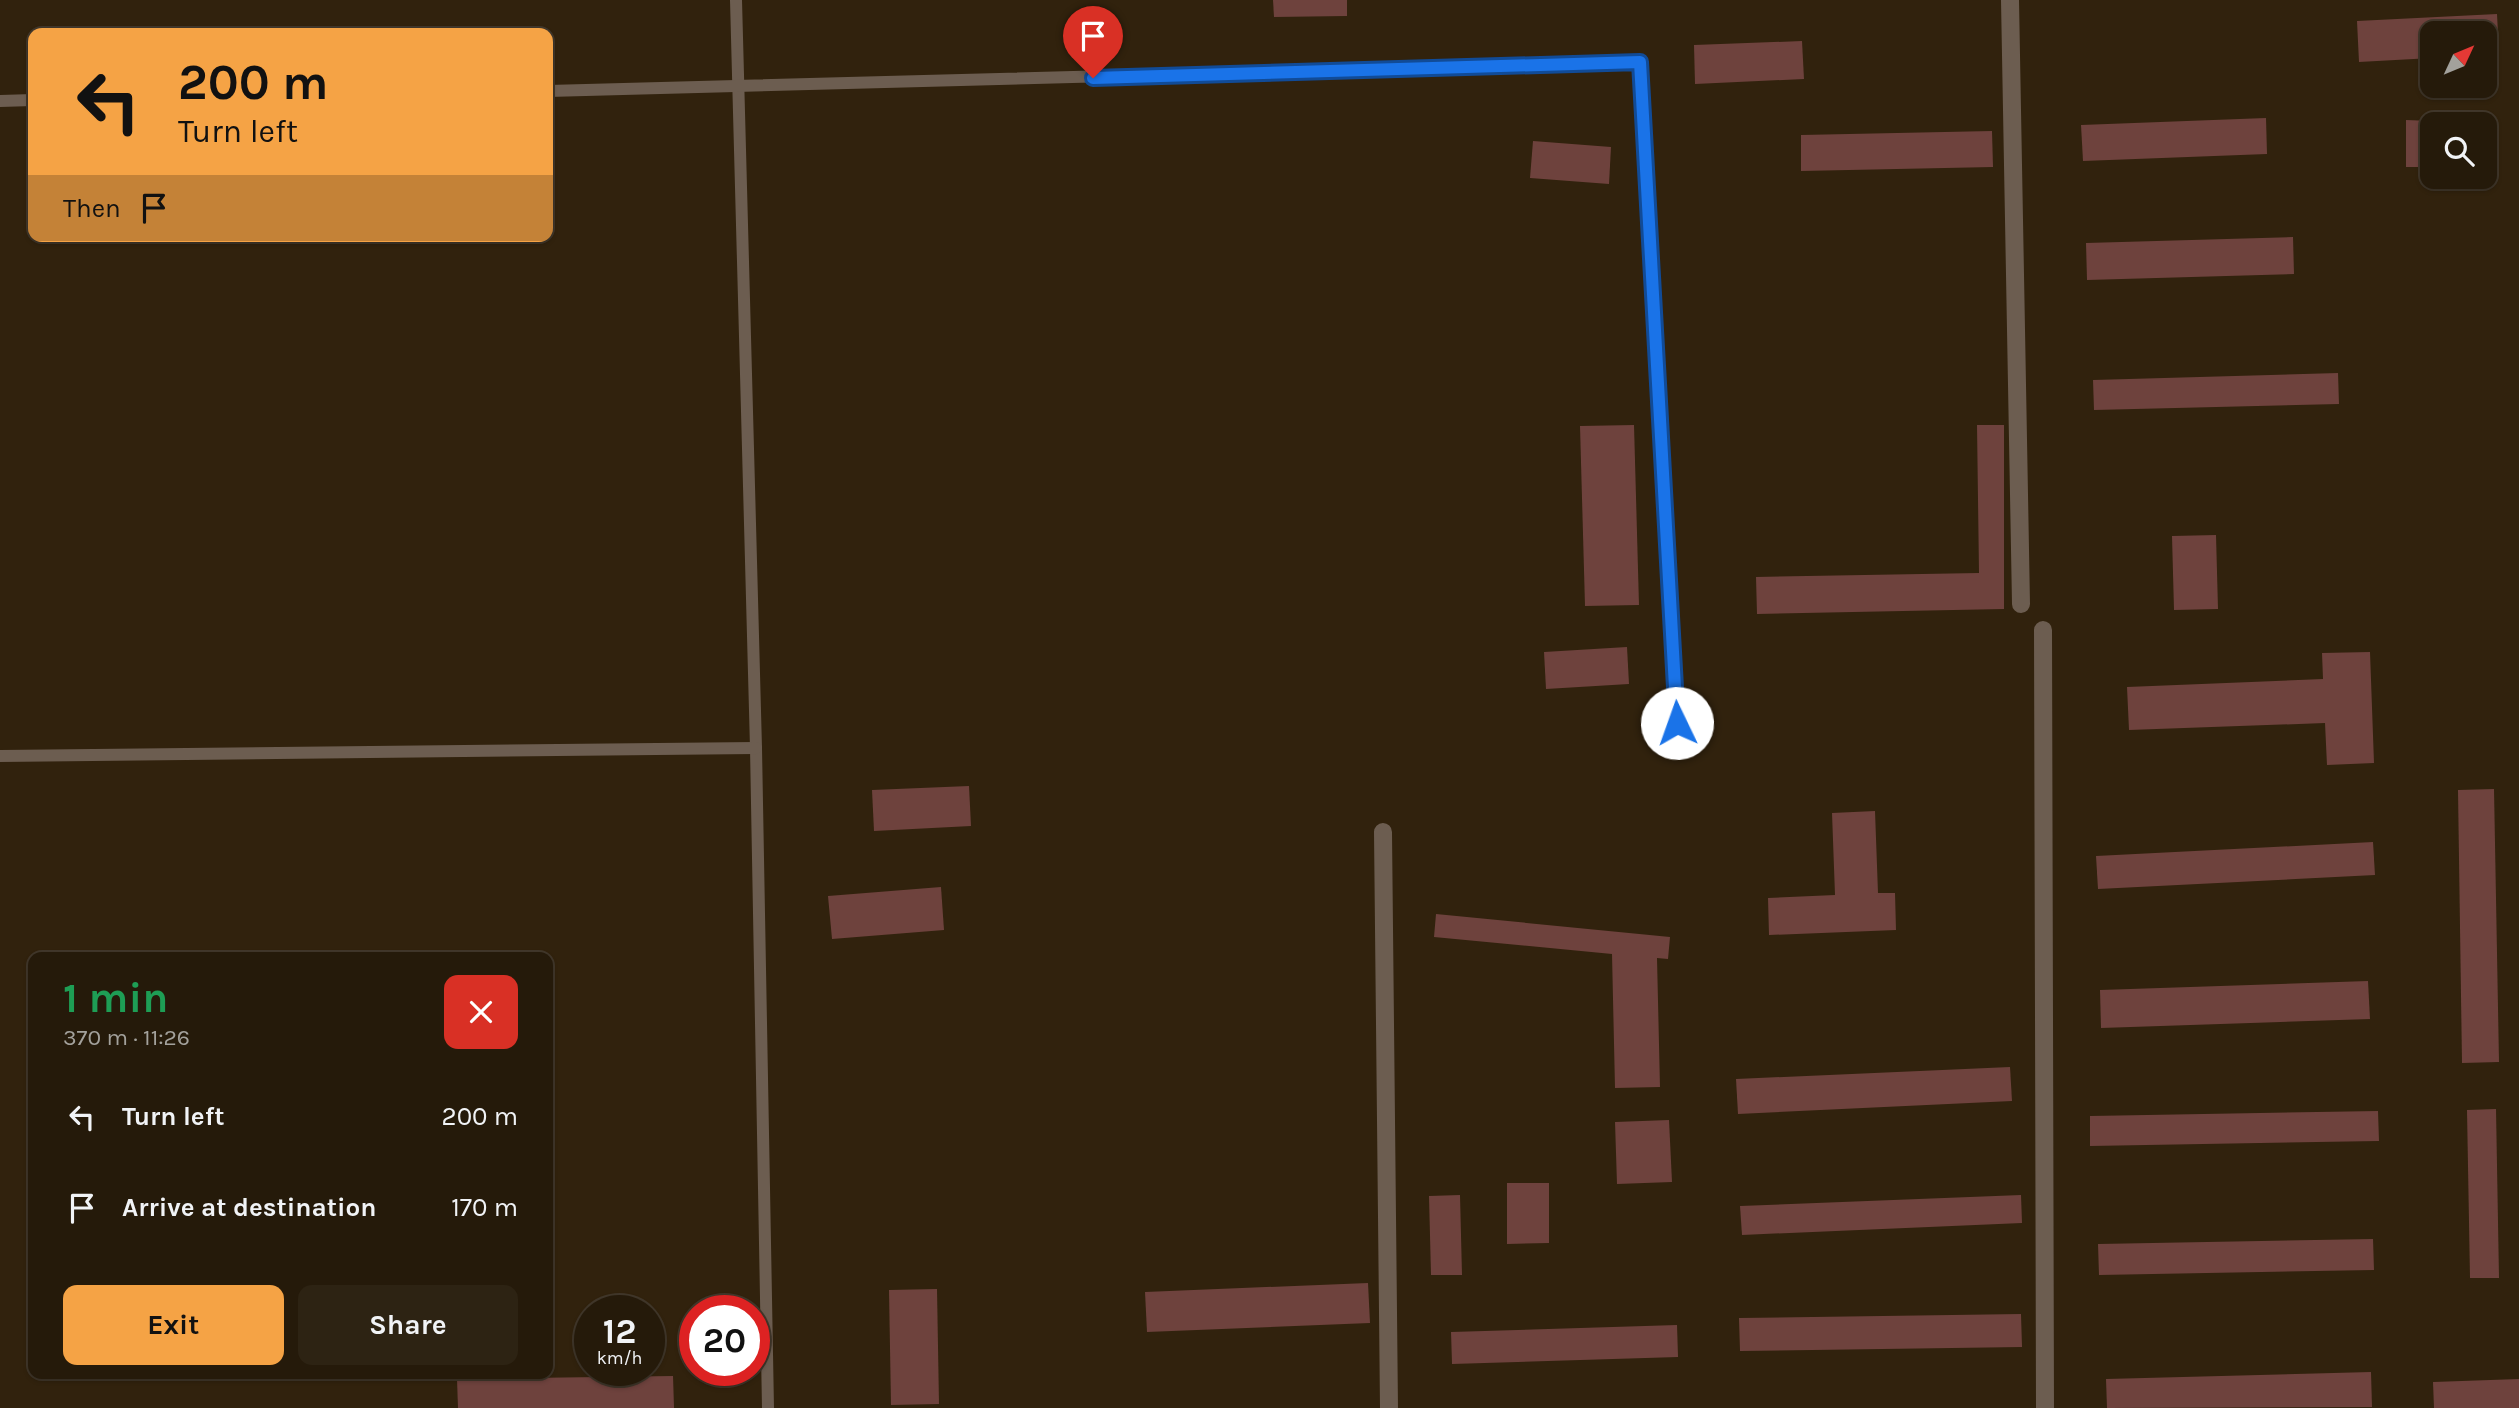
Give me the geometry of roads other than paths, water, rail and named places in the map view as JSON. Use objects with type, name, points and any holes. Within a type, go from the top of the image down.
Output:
[{"type":"street","points":[[2010,0],[2021,604]]},
{"type":"street","points":[[2043,629],[2045,1408]]},
{"type":"street","points":[[1383,832],[1389,1408]]},
{"type":"lane","points":[[736,0],[756,748],[768,1408]]},
{"type":"lane","points":[[553,91],[1640,62],[1677,723]]},
{"type":"lane","points":[[0,101],[28,100]]},
{"type":"lane","points":[[0,756],[756,748]]}]
